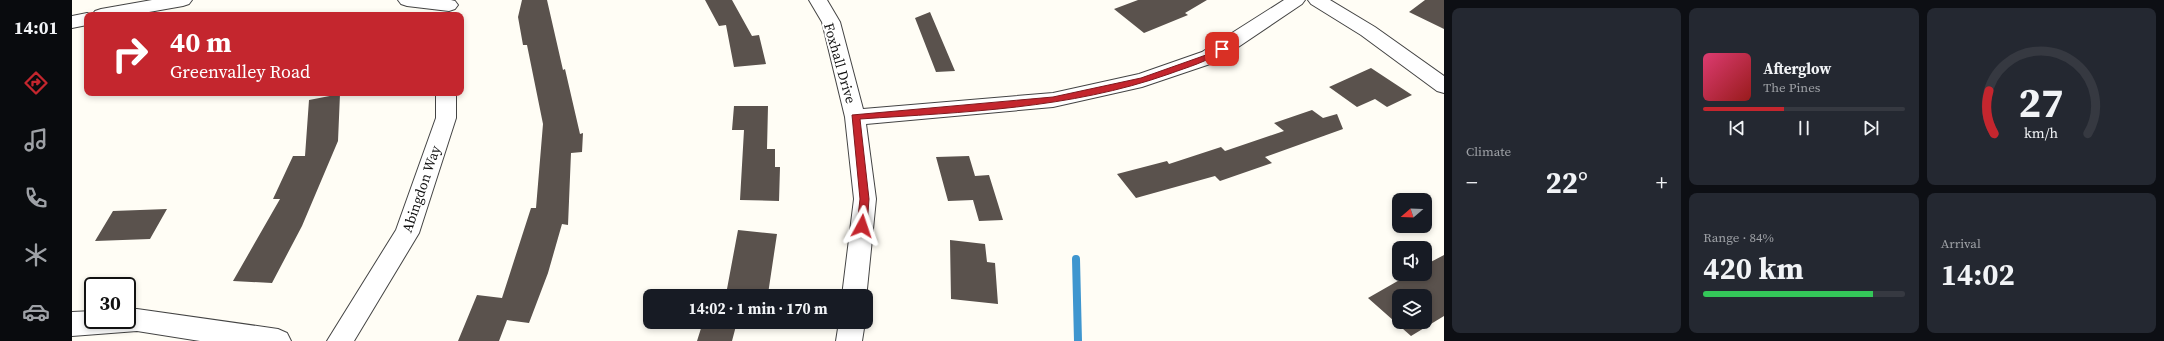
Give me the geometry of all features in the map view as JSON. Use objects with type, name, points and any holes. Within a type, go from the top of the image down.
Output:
[{"type":"street","points":[[118,12],[183,0]]},
{"type":"street","points":[[407,0],[450,7]]},
{"type":"street","name":"Foxhall Drive","points":[[818,0],[831,22],[855,117],[865,199],[856,289]]},
{"type":"street","points":[[855,117],[987,107],[1053,100],[1142,80],[1209,57],[1296,0]]},
{"type":"street","points":[[1316,0],[1368,31],[1444,86]]},
{"type":"street","points":[[72,22],[84,20]]},
{"type":"street","name":"Abingdon Way","points":[[340,341],[407,233],[446,118],[446,96]]},
{"type":"street","points":[[72,324],[137,320],[278,341]]},
{"type":"street","points":[[849,341],[851,329]]},
{"type":"building","points":[[522,0],[547,0],[563,70],[565,69],[580,134],[583,133],[582,152],[571,153],[568,225],[562,224],[548,273],[529,323],[507,320],[499,341],[458,341],[477,295],[502,298],[531,208],[536,208],[543,124],[527,45],[523,45],[518,17]]},
{"type":"building","points":[[705,0],[732,0],[752,36],[759,35],[766,64],[734,67],[726,25],[719,26]]},
{"type":"building","points":[[1138,0],[1207,0],[1185,13],[1188,15],[1144,33],[1114,9]]},
{"type":"building","points":[[1425,0],[1444,0],[1444,29],[1409,12]]},
{"type":"building","points":[[930,12],[955,71],[936,72],[915,18]]},
{"type":"building","points":[[1371,68],[1412,95],[1387,107],[1375,99],[1357,107],[1329,87]]},
{"type":"building","points":[[330,96],[340,96],[338,141],[302,226],[272,283],[233,281],[280,199],[273,199],[293,156],[305,156],[309,100]]},
{"type":"building","points":[[734,106],[768,106],[767,149],[775,149],[775,167],[780,167],[779,201],[740,200],[744,130],[732,130]]},
{"type":"building","points":[[1312,110],[1323,118],[1337,114],[1343,129],[1265,157],[1272,163],[1220,181],[1215,176],[1136,198],[1117,174],[1167,161],[1169,164],[1221,147],[1225,151],[1284,131],[1274,123]]},
{"type":"building","points":[[969,156],[975,176],[989,175],[1003,220],[979,221],[973,200],[948,201],[936,157]]},
{"type":"building","points":[[167,209],[150,239],[95,241],[113,211]]},
{"type":"building","points":[[738,230],[777,234],[769,289],[727,289]]},
{"type":"building","points":[[950,240],[985,244],[987,262],[995,263],[998,304],[951,299]]},
{"type":"building","points":[[1444,255],[1444,316],[1432,323],[1432,289],[1392,289],[1392,319],[1368,298],[1398,281],[1432,281],[1432,261]]},
{"type":"building","points":[[701,329],[735,329],[732,341],[697,341]]},
{"type":"building","points":[[1403,329],[1423,329],[1411,336]]},
{"type":"waterway","points":[[1076,259],[1078,341]]},
{"type":"route","points":[[862,226],[865,199],[855,117],[987,107],[1053,100],[1142,80],[1209,57],[1222,49]]}]
